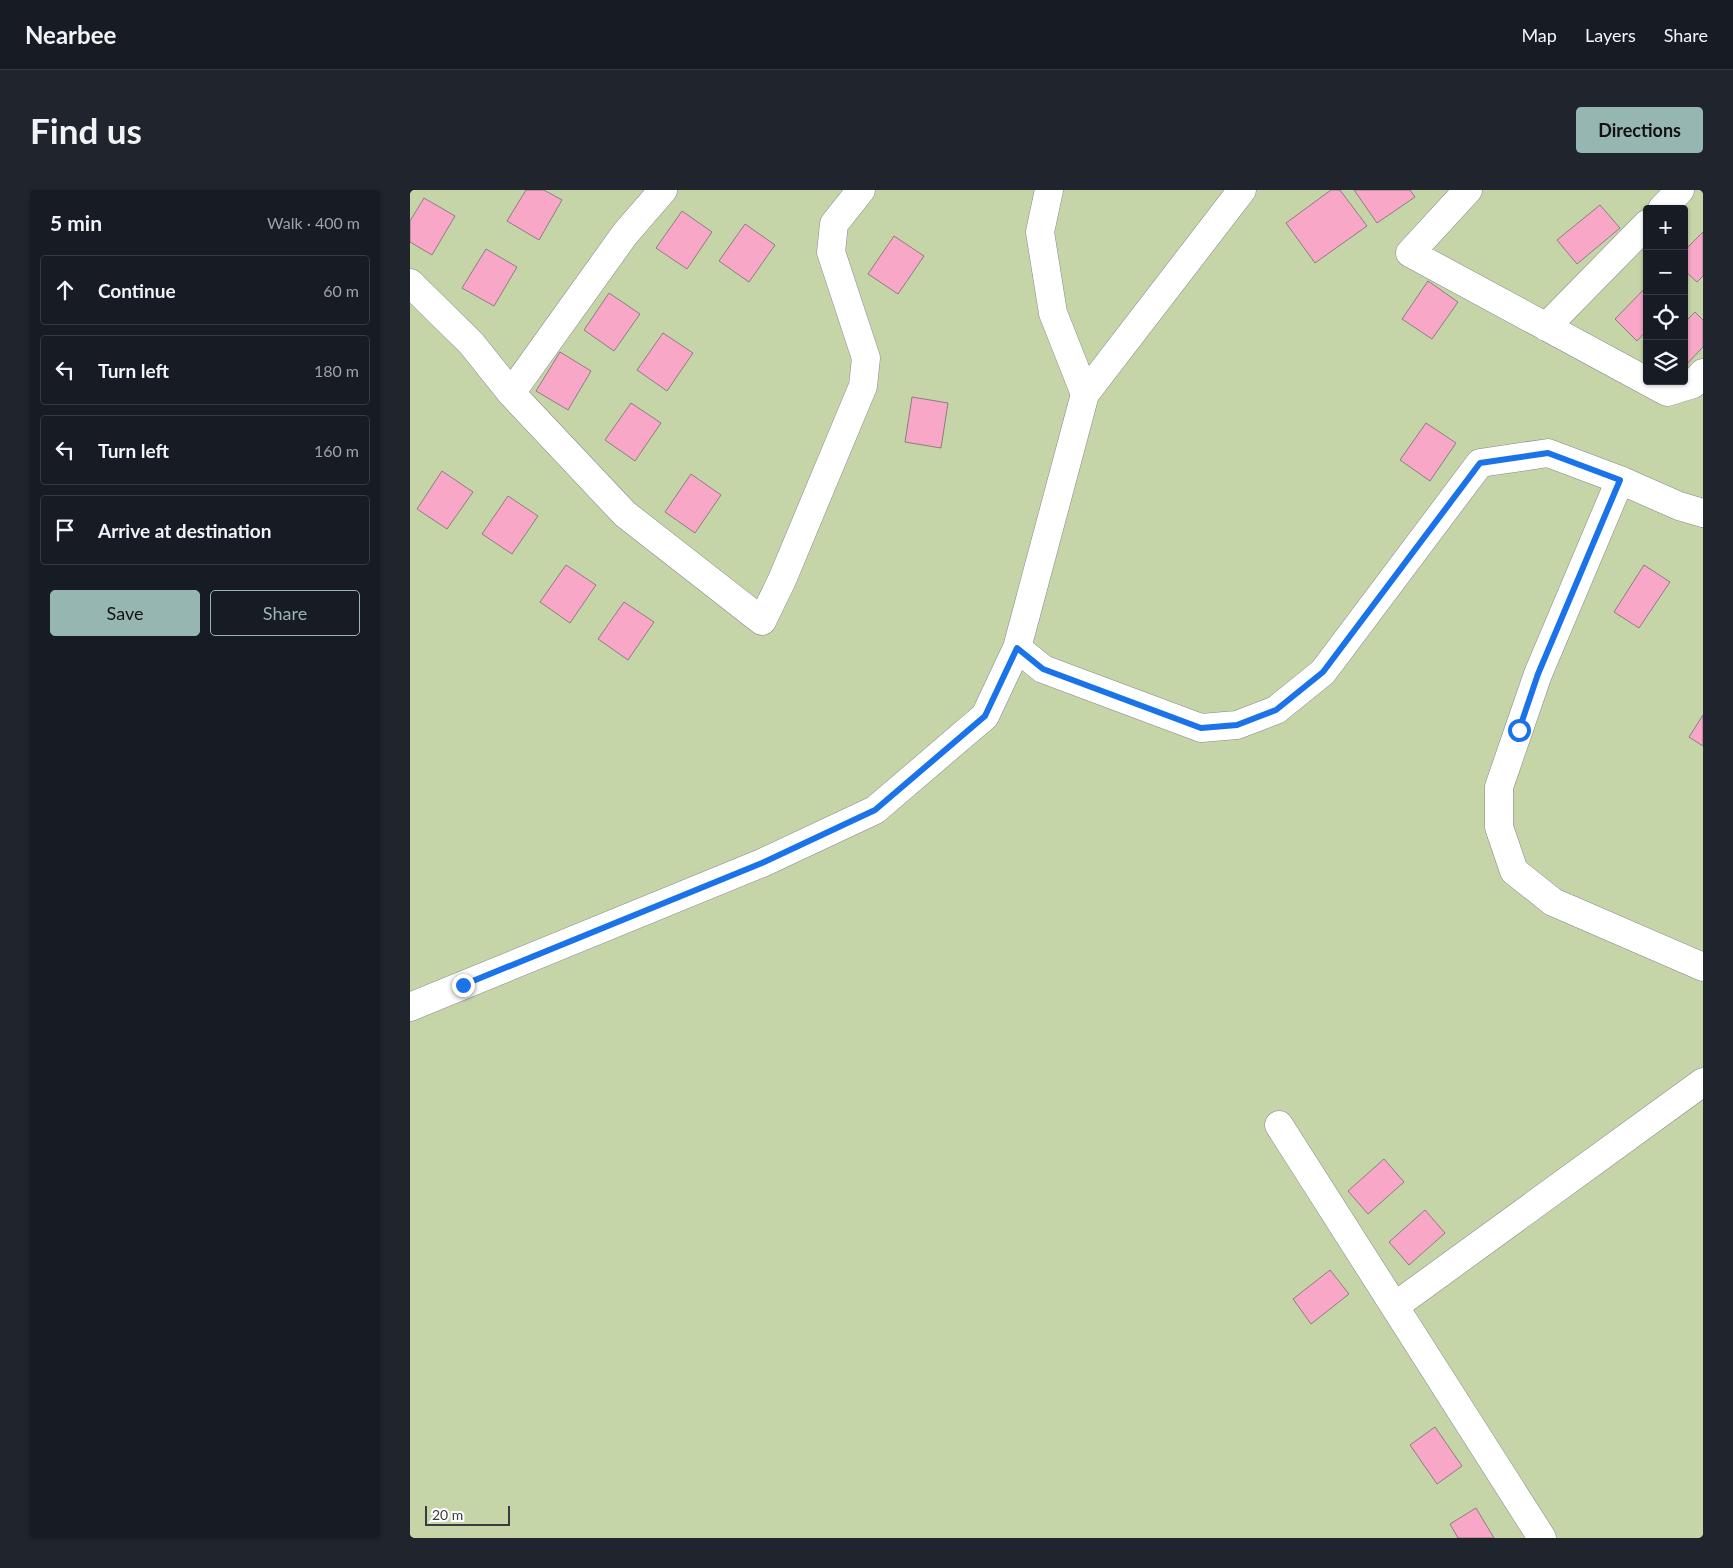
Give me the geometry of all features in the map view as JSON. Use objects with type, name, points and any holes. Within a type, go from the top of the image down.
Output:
[{"type":"street","points":[[510,393],[625,234],[664,190]]},
{"type":"street","points":[[410,283],[471,343],[510,393],[625,514],[762,621],[782,580],[863,386],[866,358],[831,252],[834,224],[861,190]]},
{"type":"street","points":[[1049,190],[1040,232],[1054,314],[1086,394]]},
{"type":"street","points":[[410,1007],[762,863],[875,810],[985,716],[1017,648],[1086,394],[1242,190]]},
{"type":"street","points":[[1468,190],[1410,253],[1667,392],[1693,384],[1703,373]]},
{"type":"street","points":[[1666,205],[1680,190]]},
{"type":"street","points":[[1546,327],[1643,228]]},
{"type":"street","points":[[1017,648],[1043,669],[1201,728],[1237,725],[1276,710],[1323,672],[1480,463],[1548,453],[1620,480],[1679,506],[1703,513]]},
{"type":"street","points":[[1620,480],[1538,674],[1499,787],[1499,827],[1514,871],[1553,902],[1703,967]]},
{"type":"street","points":[[1395,1306],[1703,1082]]},
{"type":"street","points":[[1279,1125],[1542,1538]]},
{"type":"green space","points":[[410,190],[1703,190],[1703,1538],[410,1538]]},
{"type":"building","points":[[526,190],[544,190],[562,200],[539,240],[507,221]]},
{"type":"building","points":[[1331,190],[1340,190],[1367,226],[1315,263],[1286,223]]},
{"type":"building","points":[[1354,190],[1410,190],[1415,197],[1377,223]]},
{"type":"building","points":[[424,198],[455,216],[432,255],[410,242],[410,221]]},
{"type":"building","points":[[1600,205],[1620,228],[1577,264],[1557,240]]},
{"type":"building","points":[[682,211],[712,232],[687,269],[656,248]]},
{"type":"building","points":[[745,224],[775,245],[749,282],[719,261]]},
{"type":"building","points":[[1703,232],[1703,276],[1697,282],[1688,274],[1688,247]]},
{"type":"building","points":[[894,236],[924,256],[898,294],[868,274]]},
{"type":"building","points":[[486,249],[517,267],[494,306],[462,288]]},
{"type":"building","points":[[1428,281],[1458,302],[1432,339],[1402,319]]},
{"type":"building","points":[[1643,290],[1643,334],[1637,341],[1615,319]]},
{"type":"building","points":[[609,293],[640,314],[614,351],[584,330]]},
{"type":"building","points":[[1695,312],[1703,320],[1703,347],[1688,363],[1688,340],[1688,319]]},
{"type":"building","points":[[663,333],[693,353],[667,391],[637,370]]},
{"type":"building","points":[[560,352],[591,371],[568,410],[536,391]]},
{"type":"building","points":[[912,397],[948,403],[941,448],[905,442]]},
{"type":"building","points":[[631,403],[661,423],[635,461],[605,440]]},
{"type":"building","points":[[1426,423],[1456,443],[1430,481],[1400,460]]},
{"type":"building","points":[[442,471],[473,492],[447,529],[417,509]]},
{"type":"building","points":[[691,474],[721,495],[695,533],[665,512]]},
{"type":"building","points":[[508,496],[538,516],[512,554],[482,534]]},
{"type":"building","points":[[566,565],[596,585],[570,623],[540,602]]},
{"type":"building","points":[[1644,565],[1670,582],[1639,628],[1614,612]]},
{"type":"building","points":[[624,602],[654,622],[628,660],[598,639]]},
{"type":"building","points":[[1703,715],[1703,746],[1689,737]]},
{"type":"building","points":[[1384,1159],[1404,1182],[1368,1214],[1348,1191]]},
{"type":"building","points":[[1425,1210],[1445,1233],[1409,1265],[1389,1242]]},
{"type":"building","points":[[1330,1270],[1349,1294],[1311,1324],[1293,1299]]},
{"type":"building","points":[[1435,1427],[1462,1466],[1437,1484],[1410,1445]]},
{"type":"building","points":[[1476,1508],[1494,1538],[1458,1538],[1450,1524]]},
{"type":"route","points":[[463,985],[762,863],[875,810],[985,716],[1017,648],[1043,669],[1201,728],[1237,725],[1276,710],[1323,672],[1480,463],[1548,453],[1620,480],[1538,674],[1519,730]]}]
